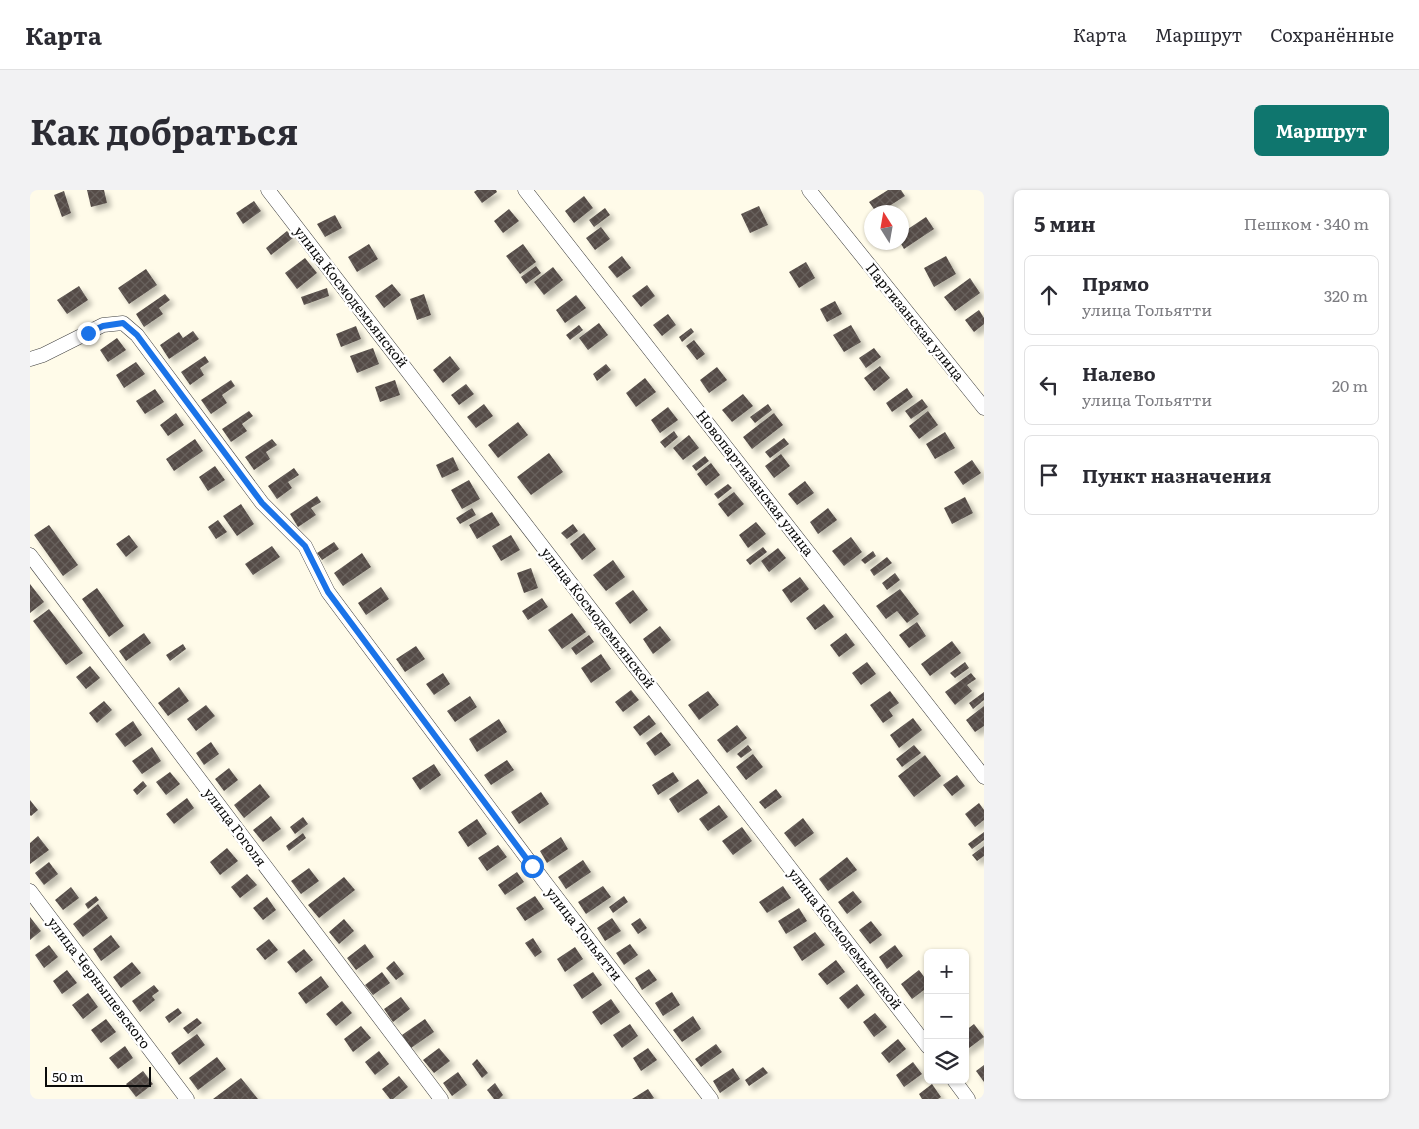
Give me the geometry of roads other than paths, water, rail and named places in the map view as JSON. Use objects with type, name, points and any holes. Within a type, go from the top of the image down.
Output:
[{"type":"street","name":"улица Космодемьянской","points":[[268,190],[924,1042]]},
{"type":"street","name":"Новопартизанская улица","points":[[525,190],[984,777]]},
{"type":"street","name":"Партизанская улица","points":[[809,190],[984,408]]},
{"type":"street","name":"улица Тольятти","points":[[30,359],[43,355],[103,326],[123,323],[137,335],[262,503],[305,546],[328,592],[544,881],[711,1099]]},
{"type":"street","name":"улица Гоголя","points":[[30,556],[440,1099]]},
{"type":"street","name":"улица Чернышевского","points":[[30,891],[187,1099]]},
{"type":"street","points":[[957,1084],[968,1099]]}]
